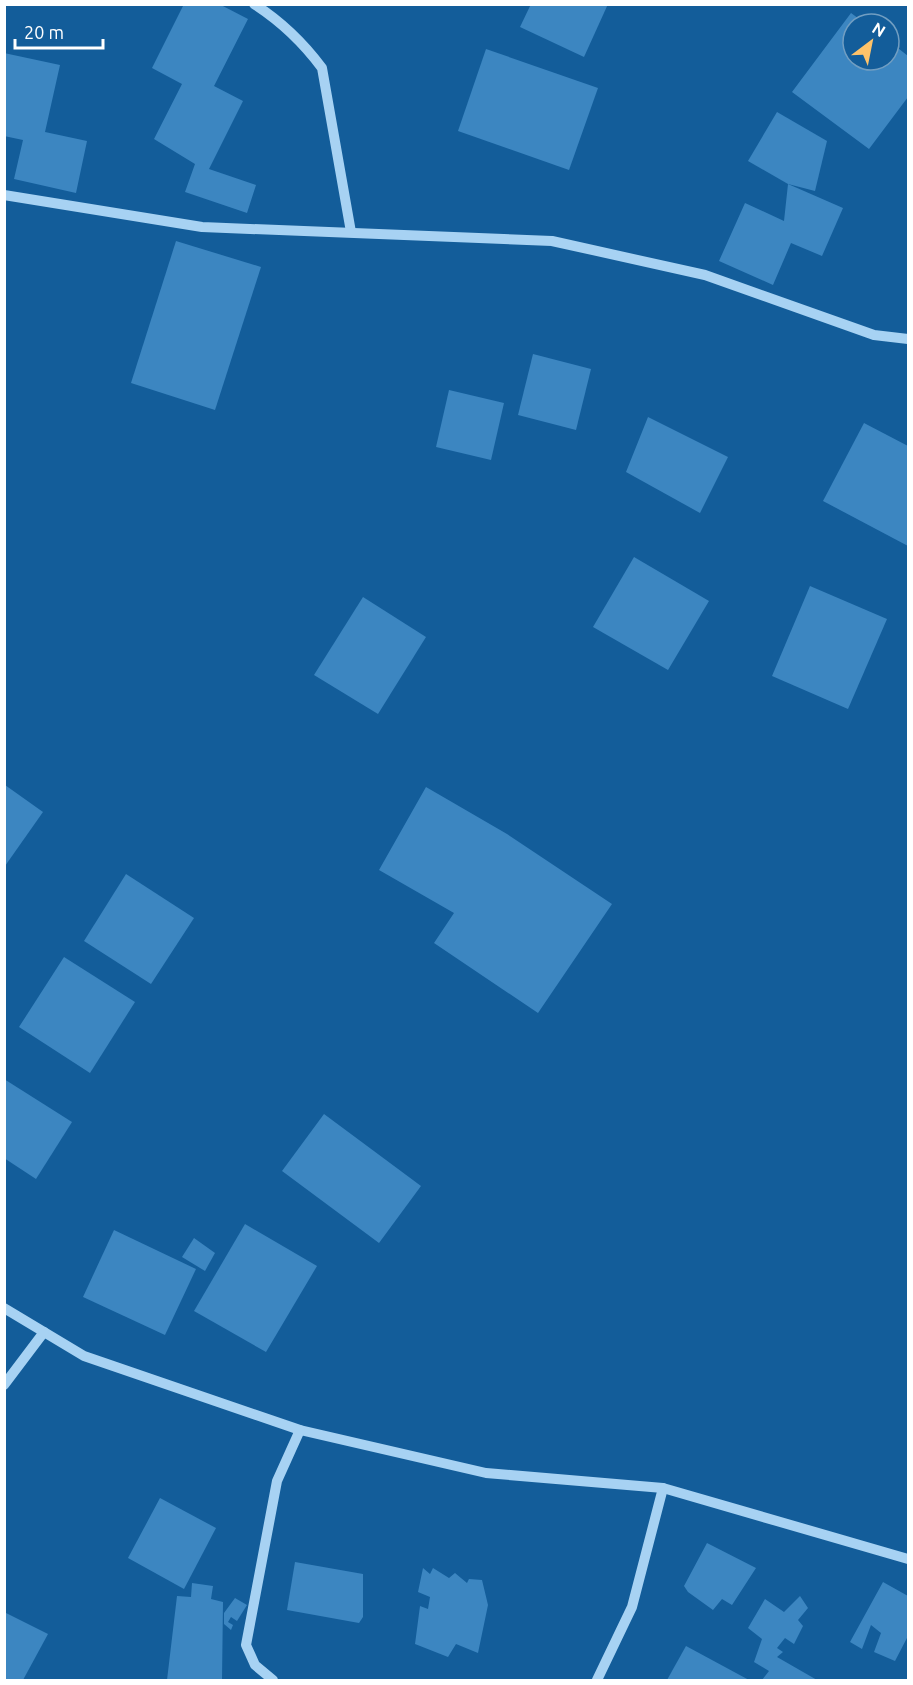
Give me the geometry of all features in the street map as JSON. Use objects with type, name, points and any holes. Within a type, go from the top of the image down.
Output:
[{"type":"street","points":[[254,4],[291,31],[321,68],[351,232]]},
{"type":"street","points":[[4,195],[202,227],[552,241],[705,275],[874,335],[909,339]]},
{"type":"street","points":[[4,1308],[84,1356],[300,1430],[486,1473],[663,1488],[909,1559]]},
{"type":"street","points":[[4,1385],[44,1332]]},
{"type":"street","points":[[273,1680],[255,1665],[246,1644],[277,1481],[300,1430]]},
{"type":"street","points":[[597,1680],[632,1607],[663,1488]]},
{"type":"building","points":[[184,4],[219,4],[248,19],[214,86],[243,101],[209,169],[256,185],[247,213],[185,192],[195,164],[154,139],[182,84],[152,68]]},
{"type":"building","points":[[531,4],[608,4],[584,57],[520,27]]},
{"type":"building","points":[[841,26],[841,72],[901,72],[901,50],[908,56],[908,97],[869,149],[792,92]]},
{"type":"building","points":[[486,49],[598,88],[569,170],[458,131]]},
{"type":"building","points":[[4,53],[60,65],[45,132],[87,141],[76,193],[14,179],[23,140],[4,136]]},
{"type":"building","points":[[777,112],[827,141],[815,191],[788,184],[748,161]]},
{"type":"building","points":[[788,184],[843,208],[822,256],[791,243],[773,285],[719,261],[745,203],[784,221]]},
{"type":"building","points":[[176,241],[261,267],[215,410],[131,383]]},
{"type":"building","points":[[533,354],[591,369],[576,430],[518,415]]},
{"type":"building","points":[[449,390],[504,403],[491,460],[436,447]]},
{"type":"building","points":[[648,417],[728,457],[700,513],[626,472]]},
{"type":"building","points":[[864,423],[908,446],[908,546],[823,501]]},
{"type":"building","points":[[634,557],[709,601],[668,670],[593,627]]},
{"type":"building","points":[[810,586],[887,619],[848,709],[772,676]]},
{"type":"building","points":[[363,597],[426,637],[378,714],[314,675]]},
{"type":"building","points":[[5,785],[43,812],[5,866]]},
{"type":"building","points":[[426,787],[507,834],[612,904],[538,1013],[434,943],[454,913],[379,870]]},
{"type":"building","points":[[126,874],[194,918],[151,984],[84,941]]},
{"type":"building","points":[[64,957],[135,1002],[90,1073],[19,1027]]},
{"type":"building","points":[[4,1079],[72,1122],[36,1179],[4,1158]]},
{"type":"building","points":[[324,1114],[421,1186],[379,1243],[282,1171]]},
{"type":"building","points":[[245,1224],[317,1266],[266,1352],[194,1311]]},
{"type":"building","points":[[114,1230],[196,1269],[165,1335],[83,1297]]},
{"type":"building","points":[[194,1238],[215,1253],[205,1271],[182,1257]]},
{"type":"building","points":[[160,1498],[216,1528],[184,1589],[128,1558]]},
{"type":"building","points":[[707,1543],[756,1568],[732,1605],[722,1599],[713,1610],[688,1592],[684,1586]]},
{"type":"building","points":[[295,1562],[363,1574],[363,1617],[359,1623],[287,1610]]},
{"type":"building","points":[[423,1568],[430,1574],[433,1568],[449,1578],[455,1573],[467,1583],[469,1579],[482,1580],[488,1605],[478,1653],[456,1644],[448,1657],[415,1644],[420,1606],[428,1609],[430,1597],[418,1592]]},
{"type":"building","points":[[883,1582],[908,1596],[908,1636],[895,1661],[874,1652],[881,1633],[871,1625],[862,1649],[850,1642]]},
{"type":"building","points":[[192,1583],[213,1586],[211,1599],[223,1602],[222,1680],[167,1680],[177,1596],[191,1597]]},
{"type":"building","points":[[800,1596],[808,1608],[798,1620],[803,1626],[794,1644],[785,1638],[777,1648],[783,1652],[777,1657],[817,1680],[762,1680],[769,1671],[754,1662],[762,1639],[748,1628],[765,1599],[784,1612]]},
{"type":"building","points":[[235,1598],[247,1605],[237,1621],[231,1617],[228,1622],[233,1625],[231,1630],[224,1624],[224,1613]]},
{"type":"building","points":[[4,1612],[48,1634],[23,1680],[4,1680]]},
{"type":"building","points":[[686,1646],[749,1680],[667,1680]]}]
